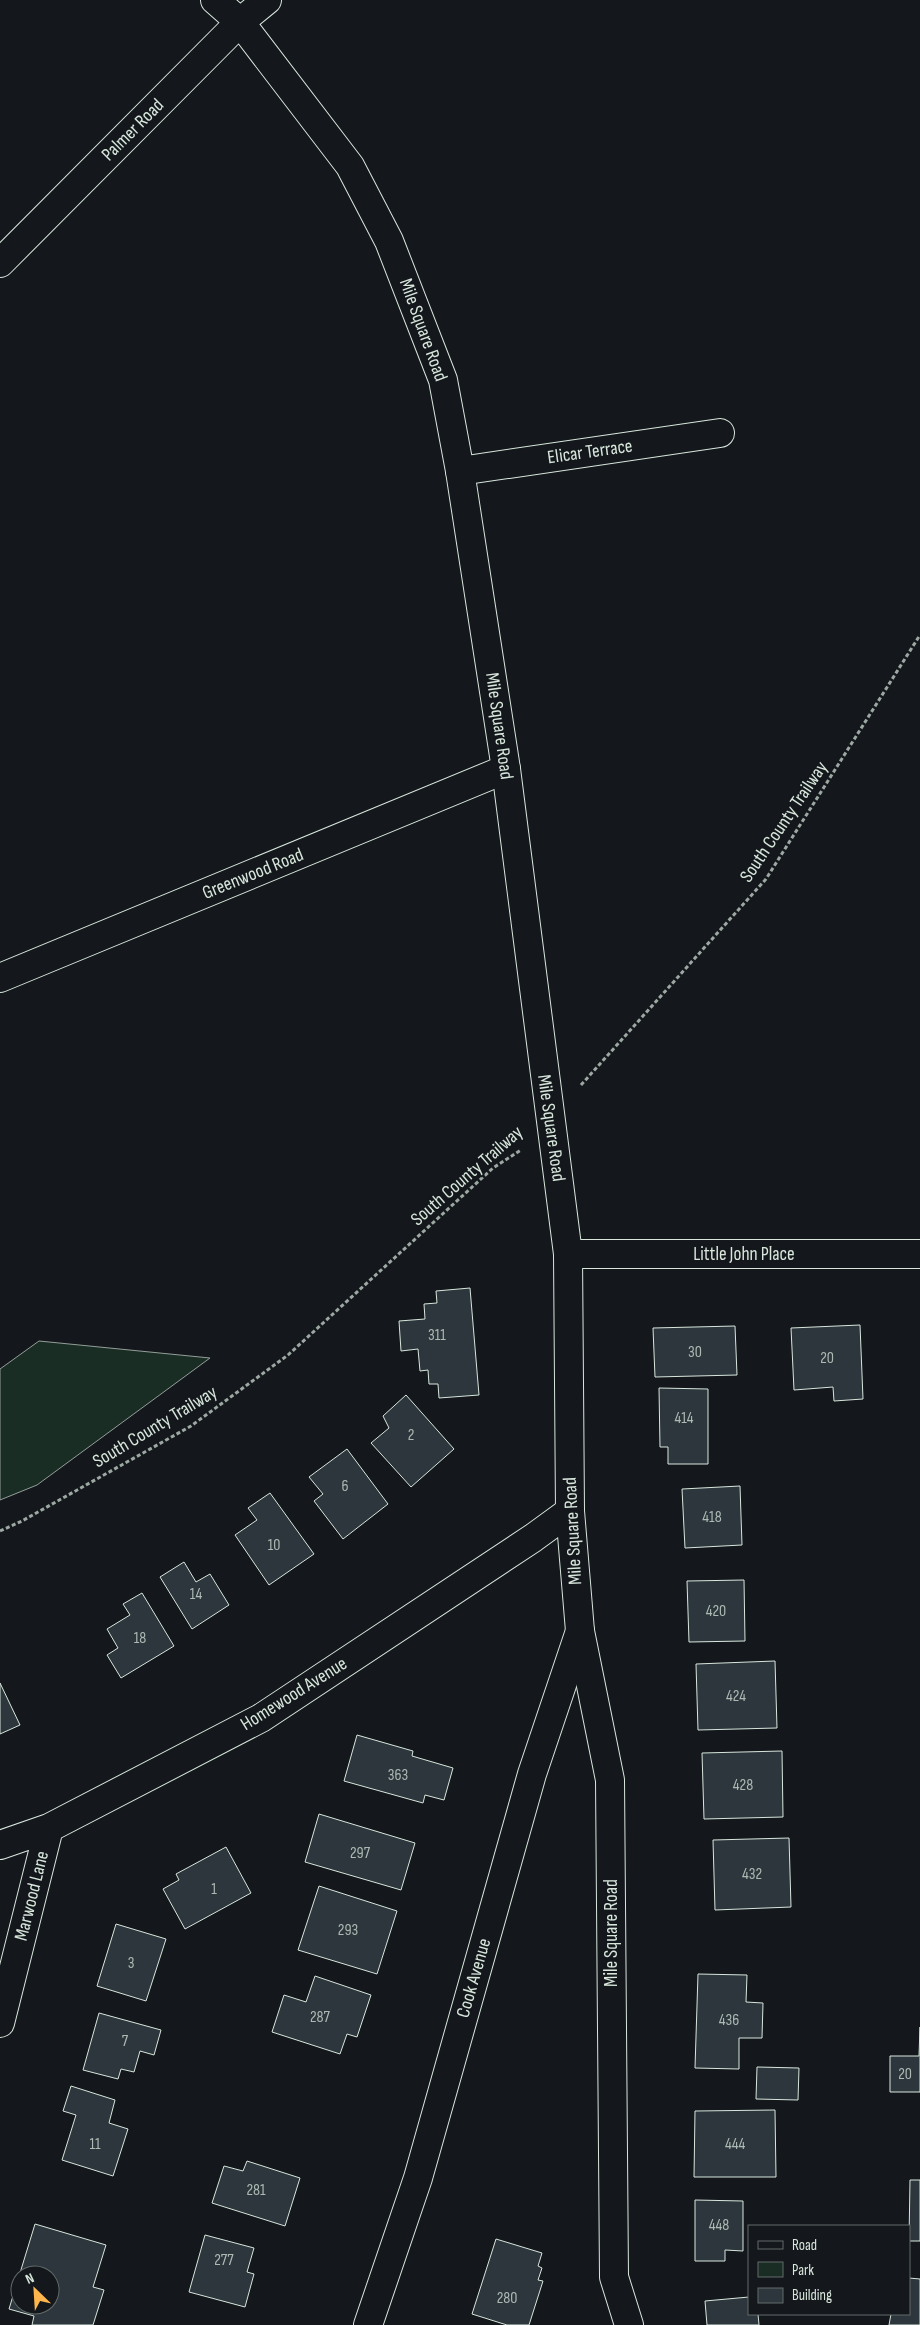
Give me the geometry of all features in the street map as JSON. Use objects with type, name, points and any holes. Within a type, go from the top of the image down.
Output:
[{"type":"street","name":"Mile Square Road","points":[[215,0],[240,22],[350,166],[389,241],[443,380],[460,471],[506,769],[549,1121],[560,1187],[568,1254],[570,1511],[580,1631],[610,1780],[614,2277],[629,2325]]},
{"type":"street","name":"Palmer Road","points":[[0,263],[240,22],[267,0]]},
{"type":"street","name":"Elicar Terrace","points":[[460,471],[720,433]]},
{"type":"street","name":"Greenwood Road","points":[[0,978],[506,769]]},
{"type":"street","name":"Little John Place","points":[[568,1254],[920,1254]]},
{"type":"street","name":"Homewood Avenue","points":[[0,1845],[49,1828],[261,1718],[533,1538],[570,1511]]},
{"type":"street","name":"Cook Avenue","points":[[368,2325],[418,2178],[532,1774],[580,1631]]},
{"type":"street","name":"Marwood Lane","points":[[0,2023],[49,1828]]},
{"type":"path","name":"South County Trailway","points":[[0,1531],[22,1521],[191,1426],[288,1355],[492,1168],[523,1149],[766,879],[920,635]]},
{"type":"green space","points":[[39,1341],[210,1358],[37,1485],[0,1500],[0,1369]]},
{"type":"building","points":[[470,1288],[479,1395],[439,1398],[438,1384],[429,1384],[428,1370],[420,1371],[418,1349],[401,1351],[399,1321],[425,1319],[424,1304],[437,1303],[436,1291]]},
{"type":"building","points":[[860,1325],[863,1399],[834,1401],[833,1387],[794,1390],[791,1328]]},
{"type":"building","points":[[735,1326],[737,1375],[655,1377],[653,1328]]},
{"type":"building","points":[[659,1388],[708,1389],[708,1464],[668,1464],[668,1447],[660,1447]]},
{"type":"building","points":[[406,1395],[454,1449],[411,1487],[371,1443],[389,1428],[383,1416]]},
{"type":"building","points":[[347,1449],[388,1504],[343,1539],[314,1501],[323,1494],[309,1477]]},
{"type":"building","points":[[740,1486],[742,1545],[685,1548],[682,1489]]},
{"type":"building","points":[[270,1493],[314,1554],[269,1585],[235,1535],[257,1520],[248,1508]]},
{"type":"building","points":[[184,1562],[196,1582],[210,1574],[229,1605],[192,1629],[160,1577]]},
{"type":"building","points":[[744,1580],[745,1641],[689,1642],[687,1581]]},
{"type":"building","points":[[142,1593],[174,1646],[121,1678],[107,1655],[118,1648],[107,1629],[130,1615],[123,1604]]},
{"type":"building","points":[[775,1661],[777,1728],[698,1730],[696,1664]]},
{"type":"building","points":[[0,1683],[20,1725],[0,1734]]},
{"type":"building","points":[[357,1735],[413,1751],[412,1756],[453,1768],[444,1800],[425,1795],[423,1803],[344,1781]]},
{"type":"building","points":[[782,1751],[783,1817],[704,1819],[702,1753]]},
{"type":"building","points":[[319,1814],[415,1843],[401,1890],[305,1862]]},
{"type":"building","points":[[789,1838],[791,1907],[715,1910],[713,1840]]},
{"type":"building","points":[[226,1847],[251,1893],[185,1929],[163,1889],[179,1880],[176,1874]]},
{"type":"building","points":[[319,1886],[397,1911],[377,1974],[298,1950]]},
{"type":"building","points":[[116,1924],[166,1939],[146,2001],[97,1986]]},
{"type":"building","points":[[698,1974],[747,1975],[746,2002],[763,2003],[762,2038],[739,2038],[739,2069],[695,2068]]},
{"type":"building","points":[[315,1976],[371,1995],[357,2037],[347,2034],[340,2054],[272,2032],[284,1995],[306,2002]]},
{"type":"building","points":[[99,2013],[161,2030],[154,2055],[140,2051],[134,2072],[121,2069],[118,2079],[83,2070]]},
{"type":"building","points":[[920,2027],[920,2092],[890,2092],[890,2056],[919,2056]]},
{"type":"building","points":[[757,2067],[799,2068],[798,2100],[756,2099]]},
{"type":"building","points":[[71,2086],[115,2100],[109,2123],[128,2129],[113,2176],[62,2160],[76,2115],[63,2111]]},
{"type":"building","points":[[775,2110],[776,2177],[694,2177],[695,2111]]},
{"type":"building","points":[[247,2161],[300,2178],[285,2226],[212,2203],[224,2166],[243,2171]]},
{"type":"building","points":[[910,2180],[920,2180],[920,2241],[910,2241]]},
{"type":"building","points":[[695,2200],[743,2201],[743,2251],[725,2250],[725,2261],[695,2261]]},
{"type":"building","points":[[35,2224],[106,2245],[93,2287],[104,2290],[93,2325],[32,2325],[34,2316],[30,2315],[60,2315],[60,2265],[22,2265]]},
{"type":"building","points":[[205,2235],[254,2248],[247,2272],[254,2274],[245,2307],[189,2292]]},
{"type":"building","points":[[496,2239],[542,2253],[538,2266],[542,2268],[538,2280],[543,2281],[529,2325],[507,2325],[472,2314]]},
{"type":"building","points":[[910,2278],[920,2279],[920,2325],[889,2325],[891,2315],[910,2315]]},
{"type":"building","points":[[748,2297],[748,2315],[758,2315],[759,2325],[707,2325],[705,2301]]}]
